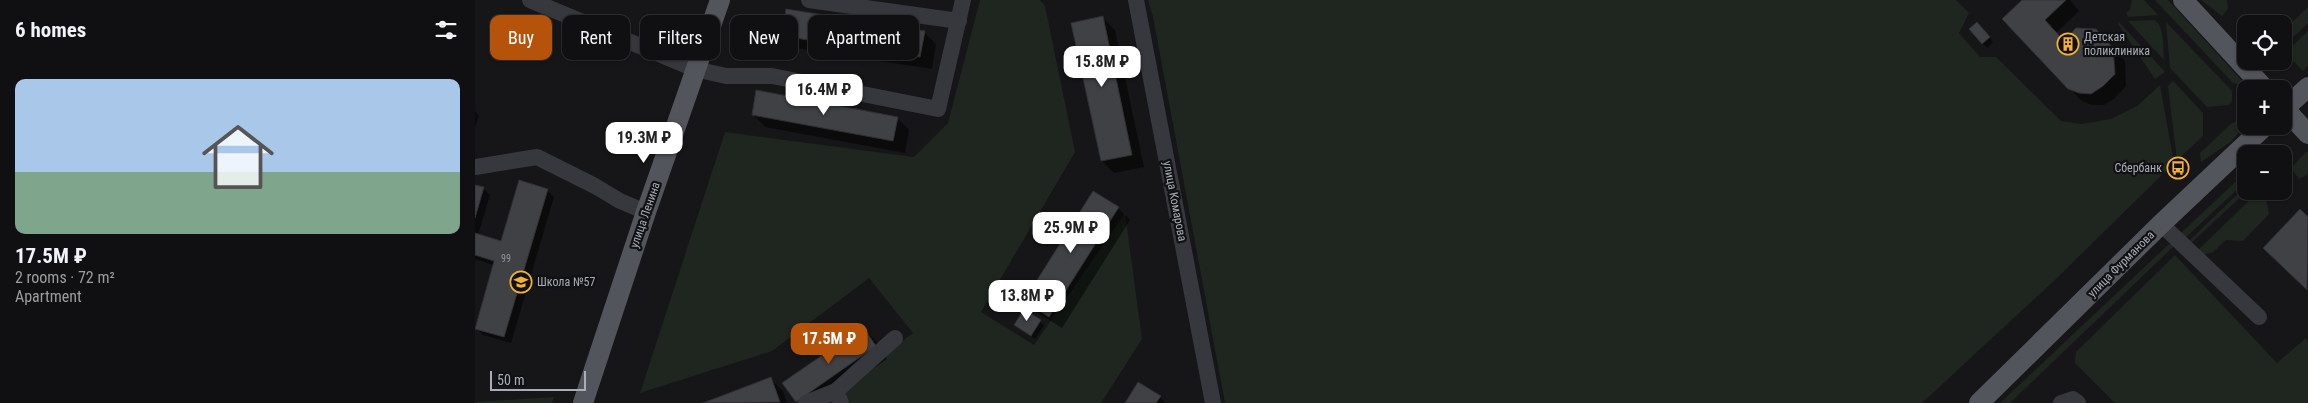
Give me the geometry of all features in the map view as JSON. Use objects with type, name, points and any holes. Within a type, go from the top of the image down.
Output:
[{"type":"main road","name":"улица Ленина","points":[[583,403],[646,212],[720,0]]},
{"type":"main road","points":[[2183,0],[2257,80]]},
{"type":"main road","points":[[2292,102],[2308,87]]},
{"type":"main road","points":[[2292,117],[2308,134]]},
{"type":"main road","name":"улица Фурманова","points":[[1979,403],[2161,224],[2255,135]]},
{"type":"street","points":[[530,0],[695,69],[726,76],[772,76],[938,109],[963,0]]},
{"type":"street","points":[[809,0],[959,20]]},
{"type":"street","name":"улица Комарова","points":[[1137,0],[1213,403]]},
{"type":"street","points":[[475,167],[537,157],[595,186],[620,202],[646,212]]},
{"type":"street","points":[[2161,224],[2259,316]]},
{"type":"street","points":[[806,403],[838,397],[895,338]]},
{"type":"street","points":[[2061,403],[2073,399],[2078,403]]},
{"type":"shaded area","points":[[980,0],[1040,0],[1045,6],[1075,152],[981,312],[1034,345],[1125,213],[1142,339],[1101,403],[819,403],[913,333],[869,278],[772,351],[640,393],[725,132],[914,157],[948,123]]},
{"type":"shaded area","points":[[1148,0],[1956,0],[1969,13],[1959,33],[1980,57],[1996,57],[2061,121],[2081,124],[2111,119],[2137,106],[2160,85],[2174,163],[2056,279],[1922,403],[1225,403],[1153,17]]},
{"type":"shaded area","points":[[2132,0],[2144,0],[2158,15],[2128,17],[2126,13],[2130,10]]},
{"type":"shaded area","points":[[2155,0],[2168,0],[2241,80],[2237,80],[2237,84],[2233,83]]},
{"type":"shaded area","points":[[2201,0],[2227,0],[2228,9],[2222,16]]},
{"type":"shaded area","points":[[2308,7],[2308,23],[2292,38],[2292,22]]},
{"type":"shaded area","points":[[2154,20],[2158,23],[2162,32],[2164,60],[2128,21]]},
{"type":"shaded area","points":[[2119,22],[2165,72],[2155,79],[2118,24]]},
{"type":"shaded area","points":[[2166,22],[2232,91],[2232,101],[2229,105],[2207,107],[2170,68]]},
{"type":"shaded area","points":[[2308,31],[2308,66],[2303,71],[2292,60],[2292,46]]},
{"type":"shaded area","points":[[2173,81],[2203,113],[2203,136],[2177,160],[2168,86]]},
{"type":"shaded area","points":[[2237,121],[2237,135],[2232,141],[2201,162],[2200,153],[2232,123]]},
{"type":"shaded area","points":[[2308,152],[2308,174],[2299,179],[2292,167]]},
{"type":"shaded area","points":[[2237,180],[2237,189],[2182,241],[2182,232]]},
{"type":"shaded area","points":[[2237,195],[2237,200],[2189,245],[2187,243]]},
{"type":"shaded area","points":[[2250,200],[2265,200],[2267,202],[2269,214],[2243,241],[2226,240],[2213,252],[2204,255],[2196,252]]},
{"type":"shaded area","points":[[2169,244],[2174,246],[2010,403],[2000,403]]},
{"type":"shaded area","points":[[2175,255],[2277,363],[2306,338],[2308,341],[2308,403],[2115,403],[2075,363],[2076,352]]},
{"type":"shaded area","points":[[554,397],[552,403],[475,403],[475,402]]},
{"type":"building","name":"Детская поликлиника","points":[[2022,0],[2066,0],[2045,20],[2064,41],[2076,28],[2096,29],[2113,48],[2115,74],[2103,86],[2091,94],[2079,93],[2068,89],[2002,19]]},
{"type":"building","points":[[786,9],[824,15],[808,15],[808,40],[798,38],[798,15],[785,15]]},
{"type":"building","points":[[1103,16],[1132,155],[1101,161],[1071,23]]},
{"type":"building","points":[[1977,22],[1990,37],[1982,44],[1969,29]]},
{"type":"building","points":[[919,30],[925,31],[919,57]]},
{"type":"building","points":[[756,90],[898,117],[893,141],[752,115]]},
{"type":"building","points":[[519,180],[548,189],[504,337],[475,329],[494,261],[475,255],[475,233],[501,241]]},
{"type":"building","points":[[475,185],[484,187],[475,218]]},
{"type":"building","points":[[1093,191],[1119,207],[1049,317],[1024,301]]},
{"type":"building","points":[[2300,209],[2308,217],[2307,290],[2263,248]]},
{"type":"building","points":[[1024,309],[1041,320],[1031,336],[1014,325]]},
{"type":"building","points":[[863,327],[876,346],[796,402],[782,383]]},
{"type":"building","points":[[771,377],[780,402],[703,403]]},
{"type":"building","points":[[1138,382],[1161,396],[1156,403],[1125,403]]},
{"type":"place","name":"Детская поликлиника","points":[[2068,44]]},
{"type":"place","name":"Сбербанк","points":[[2178,168]]},
{"type":"place","name":"Школа №57","points":[[521,282]]}]
